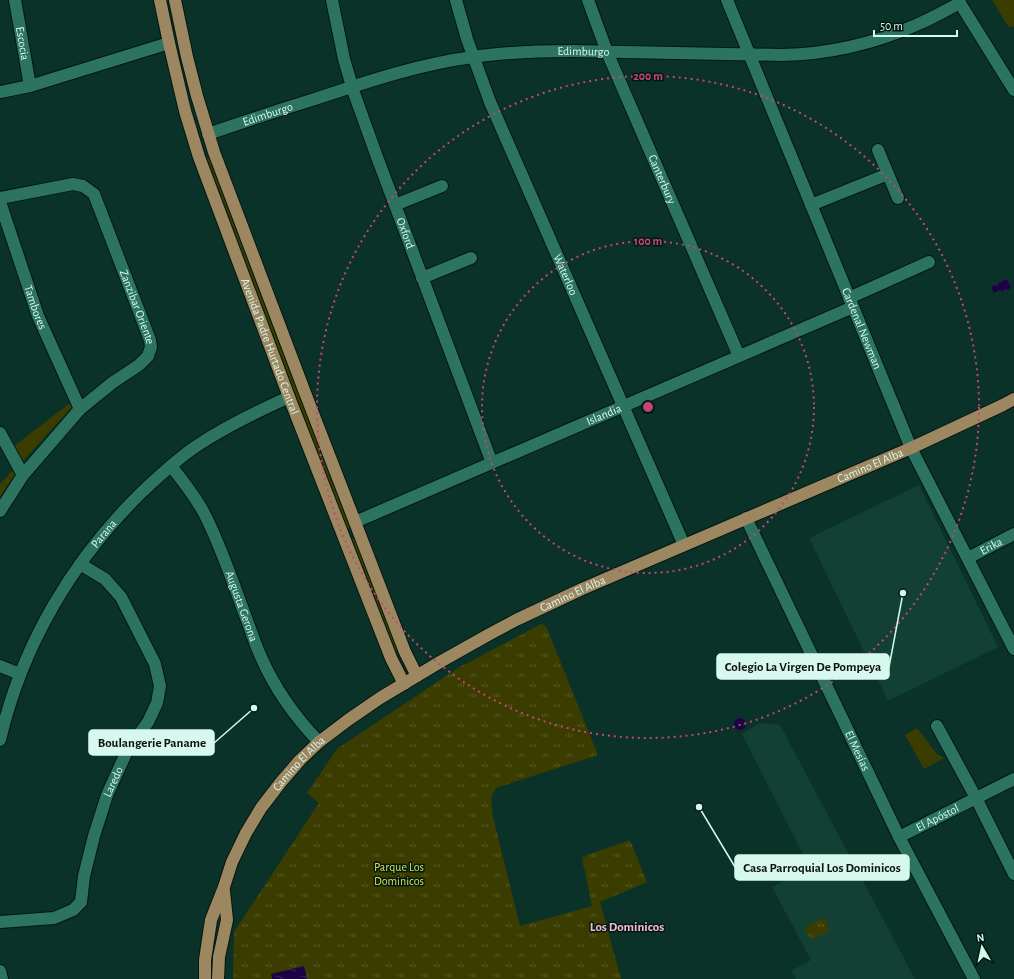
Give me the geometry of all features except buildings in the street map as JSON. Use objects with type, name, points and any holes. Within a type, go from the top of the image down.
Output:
[{"type":"main road","name":"Avenida Padre Hurtado Central","points":[[160,0],[185,111],[199,156],[391,658],[404,684]]},
{"type":"main road","name":"Avenida Padre Hurtado Central","points":[[175,0],[196,96],[208,134],[253,256],[405,652],[417,676]]},
{"type":"main road","name":"Camino El Alba","points":[[205,979],[211,920],[232,862],[246,833],[281,782],[300,760],[319,742],[348,720],[417,676],[488,634],[516,620],[746,518],[911,448],[1010,402]]},
{"type":"main road","name":"Camino El Alba","points":[[218,979],[219,957],[227,920],[224,887]]},
{"type":"street","name":"Escocia","points":[[15,0],[30,86]]},
{"type":"street","name":"Oxford","points":[[332,0],[344,59],[352,86],[422,278],[492,463]]},
{"type":"street","name":"Waterloo","points":[[456,0],[461,21],[490,102],[684,545]]},
{"type":"street","name":"Canterbury","points":[[588,0],[607,52],[739,356]]},
{"type":"street","name":"Cardenal Newman","points":[[727,0],[911,448],[968,558],[1010,633],[1014,649]]},
{"type":"street","points":[[959,1],[1014,90]]},
{"type":"street","name":"Edimburgo","points":[[208,134],[352,86],[409,70],[473,57],[540,51],[807,54],[840,50],[882,39],[918,25],[959,1]]},
{"type":"street","points":[[0,92],[30,86],[169,43]]},
{"type":"street","points":[[878,150],[898,198]]},
{"type":"street","points":[[811,205],[888,174]]},
{"type":"street","name":"Zanzibar Oriente","points":[[0,198],[73,184],[83,186],[94,194],[123,266],[150,340],[151,348],[148,356],[139,365],[112,383],[80,409],[23,475],[0,511]]},
{"type":"street","points":[[395,205],[442,186]]},
{"type":"street","name":"Tambores","points":[[0,202],[38,316],[80,409]]},
{"type":"street","points":[[422,278],[471,258]]},
{"type":"street","name":"Islandia","points":[[355,522],[739,356],[851,303],[929,262]]},
{"type":"street","name":"Parana","points":[[0,740],[20,674],[53,606],[80,564],[113,522],[151,483],[198,445],[249,416],[290,397]]},
{"type":"street","points":[[0,433],[23,475]]},
{"type":"street","name":"Augusta Gerona","points":[[171,466],[193,495],[204,513],[220,547],[260,656],[271,677],[293,712],[319,742]]},
{"type":"street","name":"El Mesías","points":[[746,518],[899,837],[974,979]]},
{"type":"street","name":"Erika","points":[[968,558],[1014,534]]},
{"type":"street","name":"Laredo","points":[[0,922],[54,918],[73,910],[80,902],[92,842],[107,795],[127,751],[148,722],[157,703],[160,686],[155,664],[121,597],[105,579],[80,564]]},
{"type":"street","points":[[0,666],[20,674]]},
{"type":"street","points":[[937,726],[976,798],[1014,874]]},
{"type":"street","name":"El Apóstol","points":[[899,837],[1014,779]]},
{"type":"street","points":[[0,971],[2,979]]},
{"type":"shaded area","points":[[919,485],[998,647],[888,701],[809,538]]},
{"type":"shaded area","points":[[759,723],[780,725],[915,979],[796,979],[791,971],[811,960],[772,887],[810,868],[742,734]]},
{"type":"green space","points":[[992,0],[1014,0],[1014,27],[1008,26]]},
{"type":"green space","points":[[207,158],[209,158],[350,528],[347,529]]},
{"type":"green space","points":[[70,403],[72,407],[22,462],[14,446]]},
{"type":"green space","points":[[12,471],[15,474],[0,497],[0,484]]},
{"type":"green space","points":[[355,538],[398,650],[395,651],[352,539]]},
{"type":"green space","name":"Parque Los Dominicos","points":[[541,624],[546,626],[598,755],[496,788],[491,798],[493,817],[520,926],[592,906],[582,857],[630,840],[647,882],[600,902],[621,979],[233,979],[234,932],[319,803],[307,793],[337,749],[458,668]]},
{"type":"green space","points":[[917,728],[937,754],[944,758],[924,769],[905,735]]},
{"type":"green space","points":[[824,917],[830,930],[811,940],[804,928]]},
{"type":"water","points":[[1007,279],[1011,288],[1003,292],[1000,290],[994,293],[991,287]]},
{"type":"water","points":[[738,718],[742,718],[746,724],[742,730],[738,730],[734,726],[734,722]]},
{"type":"water","points":[[304,966],[307,979],[272,979],[271,974]]},
{"type":"place","name":"Colegio La Virgen De Pompeya","points":[[903,593]]},
{"type":"place","name":"Boulangerie Paname","points":[[254,708]]},
{"type":"place","name":"Casa Parroquial Los Dominicos","points":[[699,807]]},
{"type":"district","name":"Los Dominicos","points":[[627,927]]}]
